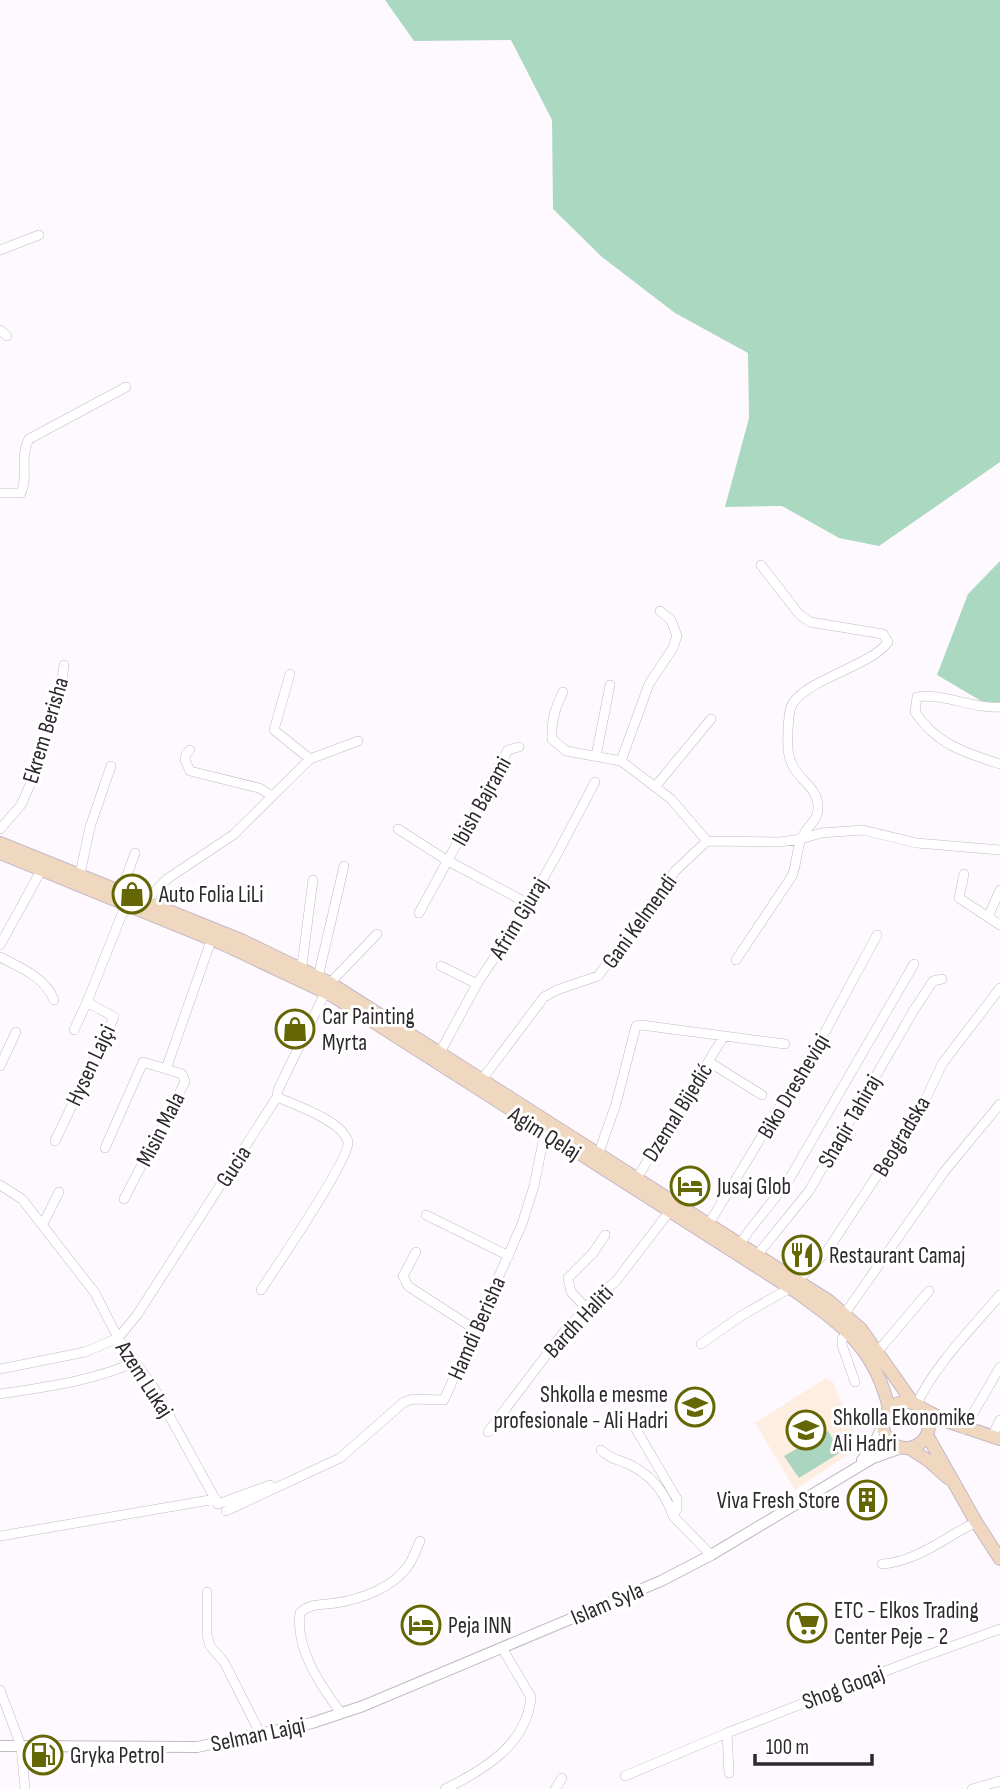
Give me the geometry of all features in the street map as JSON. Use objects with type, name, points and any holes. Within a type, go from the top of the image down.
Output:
[{"type":"main road","name":"Agim Qelaj","points":[[0,842],[44,865],[123,898],[214,935],[241,940],[328,988],[795,1285],[843,1323],[869,1357],[884,1386],[889,1408]]},
{"type":"main road","name":"Agim Qelaj","points":[[0,853],[44,865]]},
{"type":"main road","name":"Agim Qelaj","points":[[300,974],[318,977],[328,988]]},
{"type":"main road","name":"Agim Qelaj","points":[[546,1128],[598,1155],[669,1212],[706,1229]]},
{"type":"main road","name":"Agim Qelaj","points":[[843,1323],[861,1329],[896,1382],[917,1405]]},
{"type":"main road","points":[[956,1486],[929,1461],[888,1441],[882,1427],[889,1408],[898,1403],[917,1405],[964,1429]]},
{"type":"main road","points":[[905,1448],[923,1441],[928,1432],[929,1421],[917,1405]]},
{"type":"main road","points":[[928,1432],[949,1427],[996,1438]]},
{"type":"main road","points":[[928,1432],[976,1522],[1000,1559]]},
{"type":"street","points":[[0,250],[39,235]]},
{"type":"street","points":[[0,493],[21,493],[25,484],[23,449],[29,439],[126,387]]},
{"type":"street","points":[[736,960],[792,876],[801,839],[815,819],[818,807],[815,792],[793,768],[787,751],[789,714],[793,703],[805,691],[876,652],[888,642],[888,638],[883,634],[810,622],[799,614],[761,565]]},
{"type":"street","points":[[621,761],[649,684],[673,648],[677,636],[671,620],[660,611]]},
{"type":"street","name":"Ekrem Berisha","points":[[0,829],[21,805],[37,769],[60,693],[64,665]]},
{"type":"street","points":[[290,674],[274,730],[310,759]]},
{"type":"street","points":[[596,756],[610,685]]},
{"type":"street","points":[[563,692],[555,707],[551,724],[552,739],[566,751],[621,761],[671,799],[707,841],[750,843],[801,839],[821,832],[863,831],[917,843],[1000,849]]},
{"type":"street","points":[[1000,706],[987,708],[928,696],[917,697],[915,712],[925,727],[958,751],[1000,764]]},
{"type":"street","points":[[655,787],[711,719]]},
{"type":"street","points":[[146,907],[153,893],[167,880],[233,835],[310,759],[358,741]]},
{"type":"street","name":"Ibish Bajrami","points":[[419,913],[508,750],[519,747]]},
{"type":"street","points":[[190,750],[185,760],[190,771],[251,786],[272,796]]},
{"type":"street","points":[[79,880],[90,827],[111,766]]},
{"type":"street","name":"Afrim Gjuraj","points":[[438,1058],[477,984],[529,904],[595,782]]},
{"type":"street","name":"Ibish Bajrami","points":[[398,829],[447,861],[529,904]]},
{"type":"street","name":"Gani Kelmendi","points":[[479,1085],[544,997],[598,976],[676,870],[707,841]]},
{"type":"street","name":"Hysen Lajçi","points":[[74,1030],[87,1002],[123,898],[135,853]]},
{"type":"street","points":[[0,945],[44,865]]},
{"type":"street","points":[[318,977],[344,866]]},
{"type":"street","points":[[964,874],[959,898],[1000,925]]},
{"type":"street","points":[[300,974],[313,880]]},
{"type":"street","points":[[988,917],[1000,890]]},
{"type":"street","points":[[328,988],[377,934]]},
{"type":"street","name":"Misin Mala","points":[[166,1069],[214,935]]},
{"type":"street","name":"Biko Dresheviqi","points":[[706,1229],[827,1030],[877,936]]},
{"type":"street","points":[[0,957],[42,981],[54,1000]]},
{"type":"street","points":[[737,1249],[787,1184],[914,964]]},
{"type":"street","points":[[441,966],[477,984]]},
{"type":"street","name":"Shaqir Tahiraj","points":[[754,1259],[809,1191],[874,1076],[933,981],[942,979]]},
{"type":"street","name":"Gucia","points":[[118,1338],[137,1315],[277,1097],[328,988]]},
{"type":"street","name":"Beogradska","points":[[795,1285],[827,1251],[922,1109],[942,1064],[1000,988]]},
{"type":"street","name":"Hysen Lajçi","points":[[55,1141],[114,1017],[87,1002]]},
{"type":"street","name":"Agim Qelaj","points":[[598,1155],[616,1104],[636,1026],[641,1024],[785,1044]]},
{"type":"street","points":[[0,1066],[16,1032]]},
{"type":"street","name":"Dzemal Bijedić","points":[[634,1183],[724,1036]]},
{"type":"street","name":"Misin Mala","points":[[105,1148],[143,1062],[182,1074],[185,1082],[124,1199]]},
{"type":"street","points":[[709,1062],[762,1095]]},
{"type":"street","points":[[261,1290],[347,1152],[349,1143],[344,1133],[327,1120],[277,1097]]},
{"type":"street","points":[[855,1382],[842,1345],[843,1323],[937,1182],[1000,1104]]},
{"type":"street","name":"Hamdi Berisha","points":[[226,1511],[340,1458],[404,1402],[413,1399],[444,1400],[509,1256],[531,1197],[546,1128]]},
{"type":"street","name":"Azem Lukaj","points":[[0,1185],[16,1193],[95,1293],[118,1338],[154,1388],[216,1499]]},
{"type":"street","points":[[43,1224],[59,1192]]},
{"type":"street","name":"Bardh Haliti","points":[[488,1432],[534,1368],[586,1308],[616,1281],[669,1212]]},
{"type":"street","name":"Hamdi Berisha","points":[[426,1215],[509,1256]]},
{"type":"street","points":[[586,1308],[571,1292],[568,1278],[593,1253],[605,1235]]},
{"type":"street","points":[[416,1252],[403,1276],[408,1286],[476,1329]]},
{"type":"street","points":[[701,1344],[795,1285]]},
{"type":"street","points":[[878,1351],[929,1291]]},
{"type":"street","points":[[917,1405],[921,1394],[954,1350],[1000,1295]]},
{"type":"street","points":[[0,1369],[85,1352],[118,1338]]},
{"type":"street","points":[[0,1394],[82,1379],[115,1371],[135,1362]]},
{"type":"street","points":[[964,1429],[1000,1367]]},
{"type":"street","points":[[627,1415],[677,1499],[677,1509],[673,1516]]},
{"type":"street","points":[[996,1438],[1000,1420]]},
{"type":"street","name":"Islam Syla","points":[[854,1468],[871,1450],[882,1427]]},
{"type":"street","name":"Islam Syla","points":[[502,1648],[661,1581],[711,1555],[854,1468],[873,1458],[905,1448]]},
{"type":"street","points":[[601,1450],[607,1456],[649,1477],[667,1498],[673,1516],[711,1555]]},
{"type":"street","points":[[0,1536],[216,1499],[220,1505],[310,1467]]},
{"type":"street","points":[[882,1564],[897,1563],[918,1554],[976,1522]]},
{"type":"street","points":[[341,1713],[317,1676],[301,1640],[300,1613],[305,1608],[367,1595],[382,1587],[409,1565],[420,1541]]},
{"type":"street","points":[[207,1592],[207,1635],[210,1646],[224,1662],[261,1734]]},
{"type":"street","name":"Shog Goqaj","points":[[625,1776],[902,1664],[1000,1629]]},
{"type":"street","points":[[447,1789],[498,1757],[526,1724],[531,1697],[502,1648]]},
{"type":"street","name":"Selman Lajqi","points":[[0,1746],[197,1747],[312,1723],[502,1648]]},
{"type":"street","points":[[0,1690],[20,1746],[25,1789]]},
{"type":"street","points":[[727,1733],[729,1773]]},
{"type":"street","points":[[555,1789],[562,1778]]},
{"type":"street","points":[[972,1789],[1000,1781]]},
{"type":"shaded area","name":"Shkolla Ekonomike Ali Hadri","points":[[826,1378],[833,1382],[855,1436],[853,1451],[795,1490],[755,1423]]},
{"type":"green space","points":[[385,0],[1000,0],[1000,462],[879,546],[839,538],[782,506],[725,507],[749,418],[748,353],[675,313],[602,257],[553,209],[552,120],[511,40],[414,41]]},
{"type":"green space","points":[[1000,561],[1000,712],[937,675],[968,594]]},
{"type":"green space","points":[[828,1431],[841,1452],[799,1478],[784,1456]]},
{"type":"place","name":"Auto Folia LiLi","points":[[132,894]]},
{"type":"place","name":"Car Painting Myrta","points":[[295,1029]]},
{"type":"place","name":"Jusaj Glob","points":[[690,1186]]},
{"type":"place","name":"Restaurant Camaj","points":[[802,1255]]},
{"type":"place","name":"Shkolla e mesme profesionale - Ali Hadri","points":[[695,1407]]},
{"type":"place","name":"Shkolla Ekonomike Ali Hadri","points":[[806,1430]]},
{"type":"place","name":"Viva Fresh Store","points":[[867,1500]]},
{"type":"place","name":"ETC - Elkos Trading Center Peje - 2","points":[[807,1623]]},
{"type":"place","name":"Peja INN","points":[[421,1625]]},
{"type":"place","name":"Gryka Petrol","points":[[43,1755]]}]
